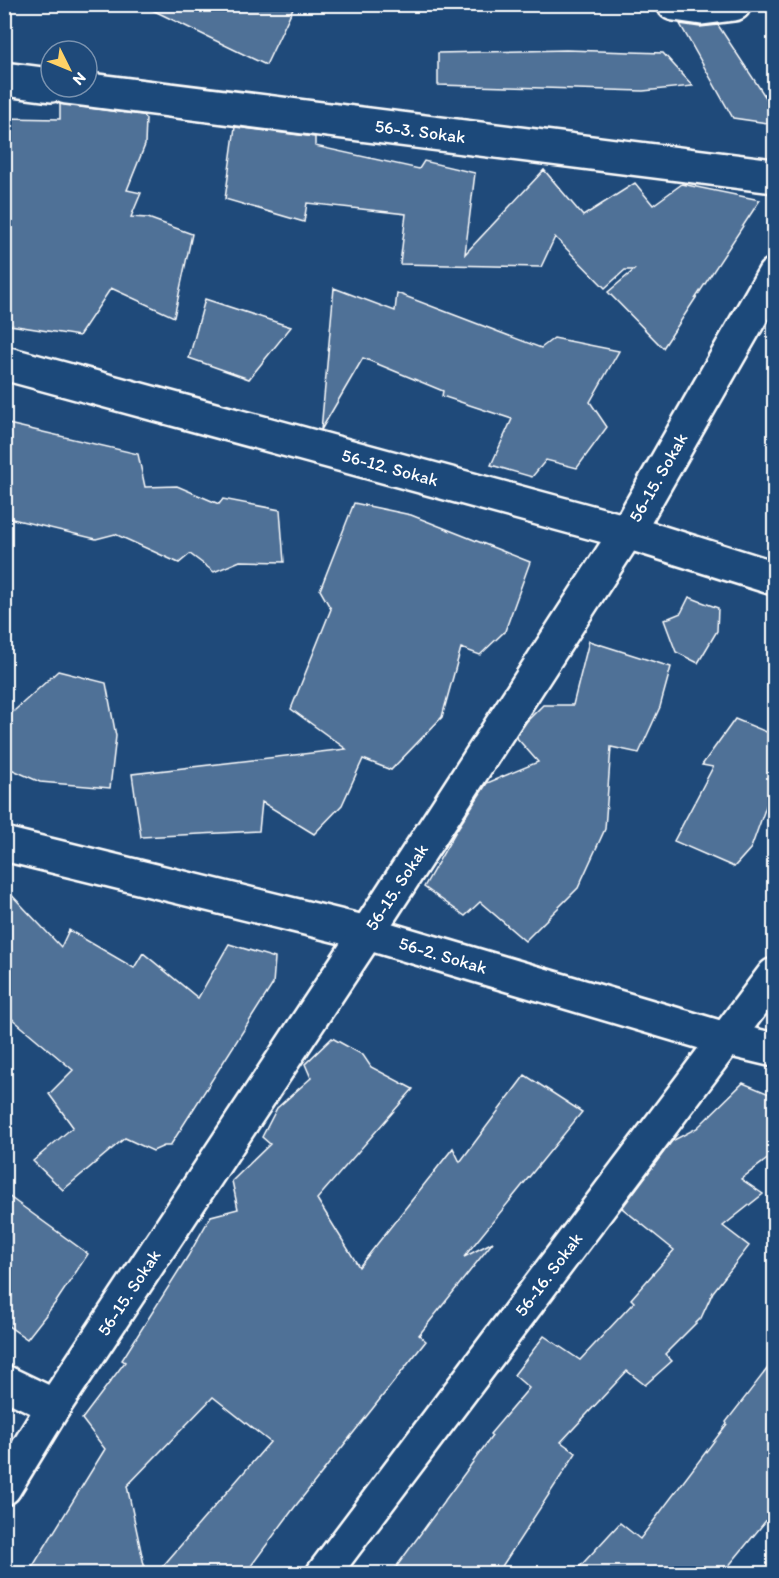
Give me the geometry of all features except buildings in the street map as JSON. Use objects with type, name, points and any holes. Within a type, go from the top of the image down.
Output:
[{"type":"street","points":[[692,6],[734,4]]},
{"type":"street","points":[[4,79],[39,83]]},
{"type":"street","name":"56-3. Sokak","points":[[99,91],[774,176]]},
{"type":"street","name":"56-15. Sokak","points":[[4,1488],[54,1406],[367,933],[627,532],[774,275]]},
{"type":"street","name":"56-12. Sokak","points":[[4,363],[627,532],[774,578]]},
{"type":"street","name":"56-2. Sokak","points":[[4,844],[367,933],[774,1050]]},
{"type":"street","name":"56-16. Sokak","points":[[323,1574],[774,975]]},
{"type":"street","points":[[4,1382],[54,1406]]}]
